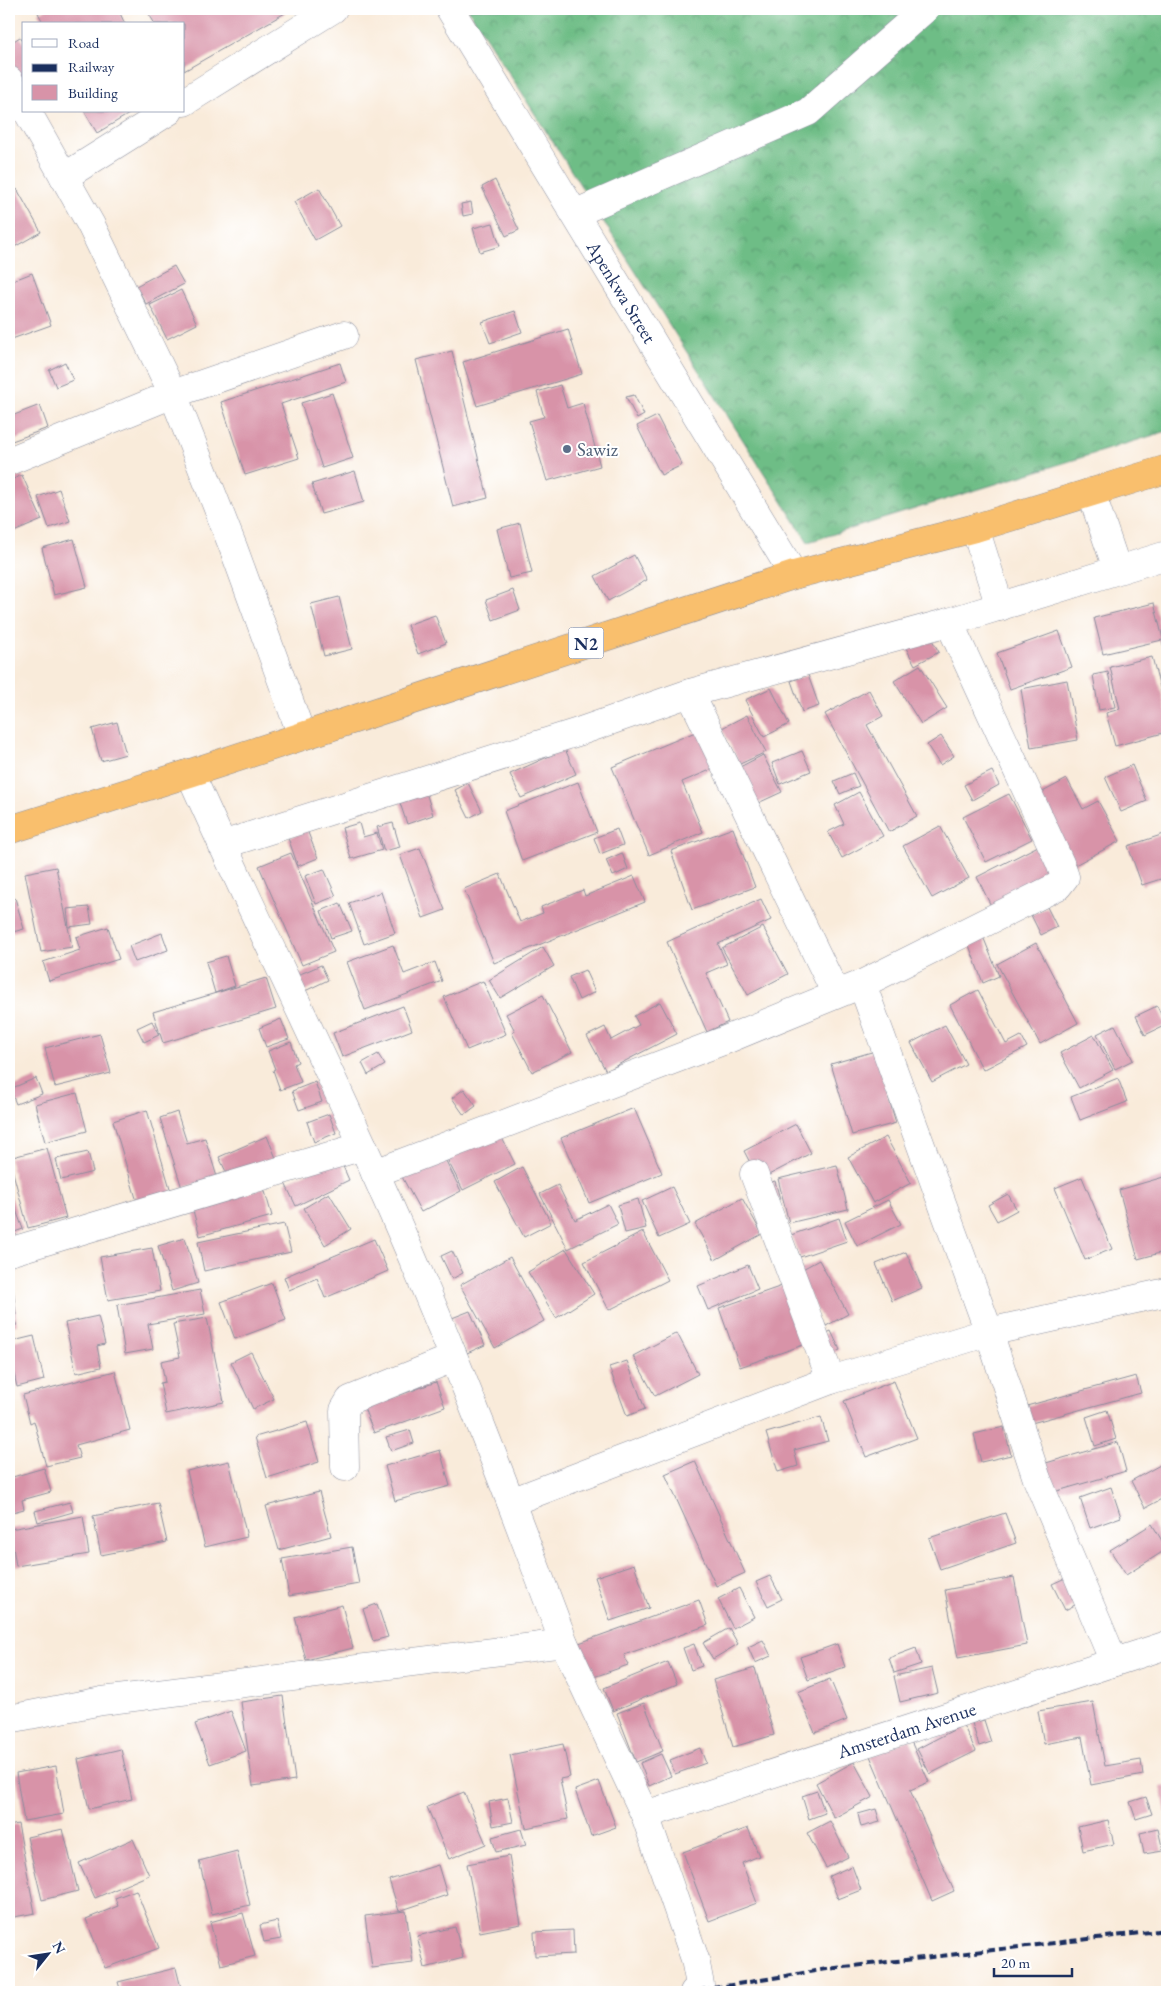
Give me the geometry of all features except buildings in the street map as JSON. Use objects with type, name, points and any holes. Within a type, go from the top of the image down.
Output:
[{"type":"highway","name":"N2","points":[[9,830],[190,773],[794,575],[975,528],[1167,469]]},
{"type":"street","points":[[185,101],[333,9]]},
{"type":"street","name":"Apenkwa Street","points":[[450,9],[576,213],[794,575]]},
{"type":"street","points":[[576,213],[808,112],[925,9]]},
{"type":"street","points":[[9,80],[22,103]]},
{"type":"street","points":[[28,112],[91,225],[173,394],[234,548],[302,736]]},
{"type":"street","points":[[64,177],[167,112]]},
{"type":"street","points":[[9,461],[173,394],[344,336]]},
{"type":"street","points":[[1091,492],[1117,570]]},
{"type":"street","points":[[975,528],[1000,607]]},
{"type":"street","points":[[222,845],[578,732],[690,693],[949,622],[1167,555]]},
{"type":"street","points":[[375,1173],[723,1041],[862,984],[1058,886],[1065,877],[1060,863],[949,622]]},
{"type":"street","points":[[690,693],[836,994]]},
{"type":"street","points":[[190,773],[363,1146],[416,1266],[511,1502],[564,1643],[645,1815],[695,1959],[700,1985],[694,1992]]},
{"type":"street","points":[[862,984],[989,1332],[1037,1479],[1114,1662]]},
{"type":"street","points":[[9,1252],[363,1146]]},
{"type":"street","points":[[754,1174],[831,1380]]},
{"type":"street","points":[[511,1502],[831,1380],[989,1332],[1167,1292]]},
{"type":"street","points":[[345,1467],[344,1410],[350,1400],[453,1358]]},
{"type":"street","points":[[9,1719],[102,1701],[564,1643]]},
{"type":"street","name":"Amsterdam Avenue","points":[[645,1815],[1167,1645]]},
{"type":"green space","points":[[468,9],[1167,9],[1167,431],[808,542]]},
{"type":"railway","points":[[690,1992],[827,1969],[1167,1930]]},
{"type":"place","name":"Sawiz","points":[[567,449]]}]
